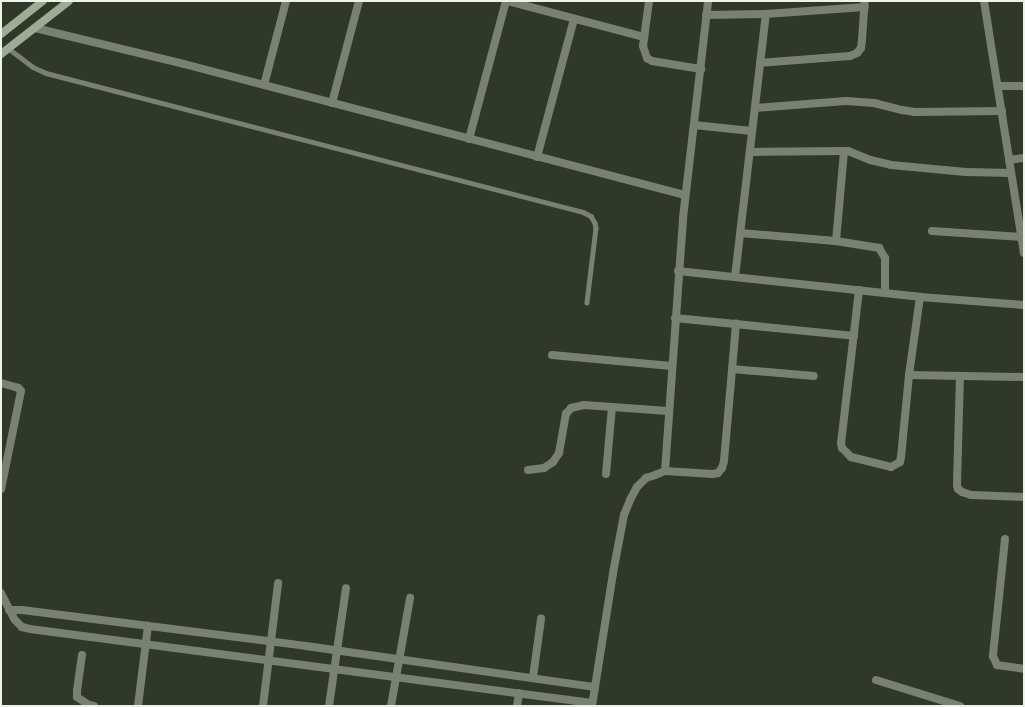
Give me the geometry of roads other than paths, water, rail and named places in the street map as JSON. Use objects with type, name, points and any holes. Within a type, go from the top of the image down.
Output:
[{"type":"main road","points":[[1,34],[43,1]]},
{"type":"main road","points":[[1,54],[69,1]]},
{"type":"street","points":[[264,85],[286,1]]},
{"type":"street","points":[[332,103],[359,1]]},
{"type":"street","points":[[469,139],[507,1],[644,37]]},
{"type":"street","points":[[649,1],[644,37],[644,52],[647,58],[652,61],[701,69]]},
{"type":"street","points":[[665,471],[678,271],[685,195],[708,1]]},
{"type":"street","points":[[984,1],[1024,253]]},
{"type":"street","points":[[706,15],[766,14],[865,4],[861,48],[857,53],[850,56],[760,63]]},
{"type":"street","points":[[735,277],[766,14]]},
{"type":"street","points":[[537,157],[574,19]]},
{"type":"street","points":[[35,28],[264,85],[685,195]]},
{"type":"street","points":[[998,86],[1024,86]]},
{"type":"street","points":[[755,108],[854,101],[915,112],[1002,111]]},
{"type":"street","points":[[694,126],[752,131]]},
{"type":"street","points":[[750,152],[844,151],[880,163],[891,165],[966,172],[1011,173]]},
{"type":"street","points":[[836,241],[844,151]]},
{"type":"street","points":[[1009,160],[1024,158]]},
{"type":"street","points":[[932,231],[1021,237]]},
{"type":"street","points":[[740,233],[836,241],[879,248],[883,252],[885,258],[885,293]]},
{"type":"street","points":[[678,271],[920,297],[1024,305]]},
{"type":"street","points":[[859,290],[841,443],[846,453],[851,456],[891,467],[900,462],[909,375],[920,297]]},
{"type":"street","points":[[675,318],[854,336]]},
{"type":"street","points":[[2,594],[10,610],[22,626],[30,629],[270,662],[519,693],[592,705],[624,515],[637,487],[646,478],[665,471],[713,474],[718,473],[722,468],[724,461],[736,324]]},
{"type":"street","points":[[552,355],[671,366]]},
{"type":"street","points":[[732,369],[814,376]]},
{"type":"street","points":[[909,375],[1024,377]]},
{"type":"street","points":[[960,376],[958,489],[971,495],[1024,497]]},
{"type":"street","points":[[1,383],[18,388],[21,391],[1,489]]},
{"type":"street","points":[[528,470],[544,468],[553,462],[559,454],[566,414],[571,408],[584,405],[668,411]]},
{"type":"street","points":[[606,474],[612,407]]},
{"type":"street","points":[[1005,539],[993,656],[997,664],[1024,669]]},
{"type":"street","points":[[263,706],[270,662],[278,583]]},
{"type":"street","points":[[329,706],[346,588]]},
{"type":"street","points":[[391,706],[410,598]]},
{"type":"street","points":[[10,610],[22,610],[336,650],[533,677],[594,687]]},
{"type":"street","points":[[533,677],[541,619]]},
{"type":"street","points":[[138,706],[148,626]]},
{"type":"street","points":[[82,655],[76,691],[77,697],[89,705],[94,706]]},
{"type":"street","points":[[876,680],[960,706]]},
{"type":"street","points":[[517,706],[519,693]]},
{"type":"lane","points":[[8,48],[33,67],[46,73],[583,212],[592,216],[596,228],[587,302]]}]
